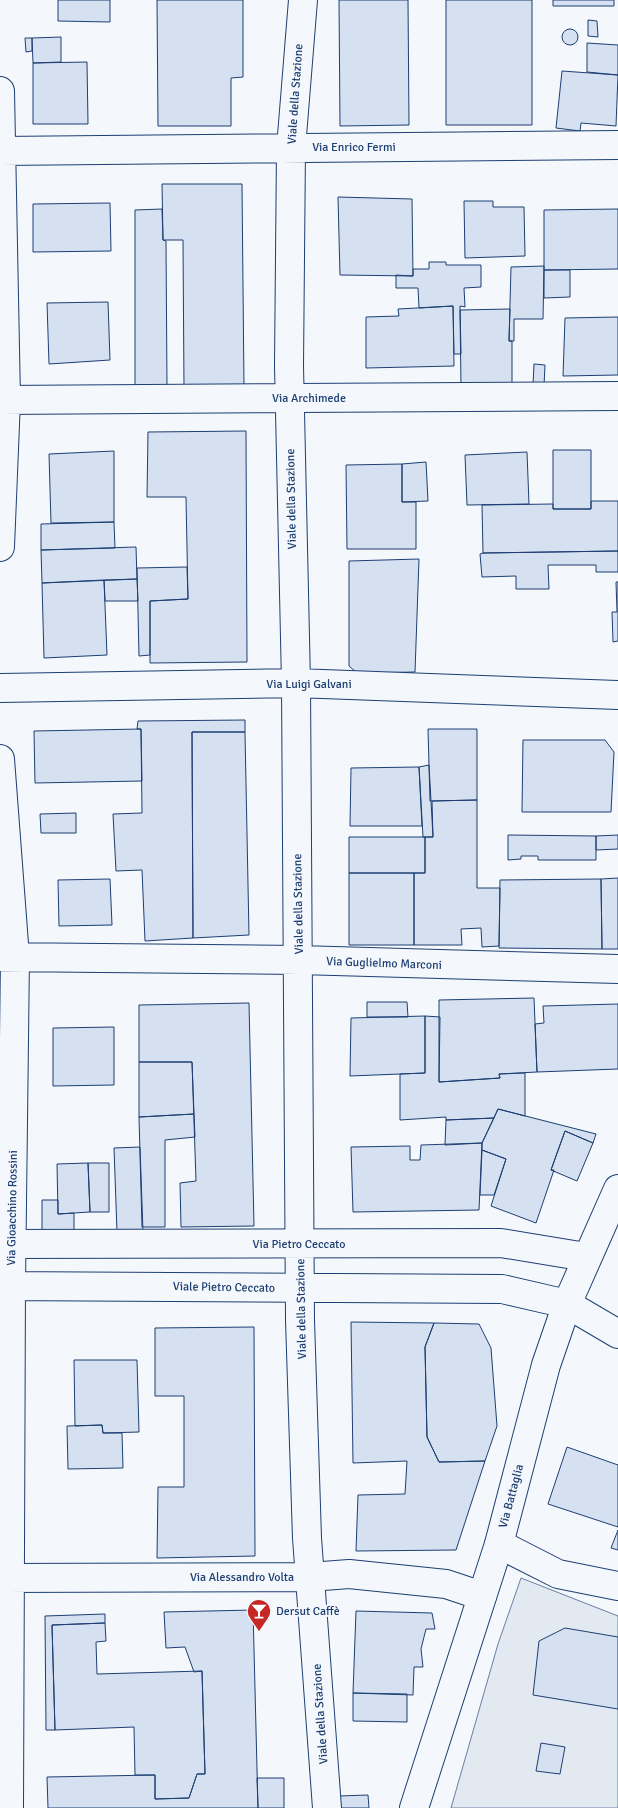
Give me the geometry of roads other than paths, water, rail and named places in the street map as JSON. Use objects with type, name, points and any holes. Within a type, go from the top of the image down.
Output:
[{"type":"street","name":"Viale della Stazione","points":[[303,0],[291,148],[289,398],[296,683],[300,1288],[310,1577],[327,1808]]},
{"type":"street","points":[[0,91],[3,400],[0,547]]},
{"type":"street","name":"Via Enrico Fermi","points":[[1,151],[618,145]]},
{"type":"street","name":"Via Archimede","points":[[3,400],[618,396]]},
{"type":"street","name":"Via Luigi Galvani","points":[[0,688],[296,683],[618,694]]},
{"type":"street","name":"Via Gioacchino Rossini","points":[[0,759],[8,957],[6,1579],[10,1808]]},
{"type":"street","name":"Via Guglielmo Marconi","points":[[8,957],[299,960],[618,969]]},
{"type":"street","name":"Via Battaglia","points":[[414,1808],[499,1544],[546,1365],[566,1304],[586,1256],[618,1189]]},
{"type":"street","name":"Via Pietro Ceccato","points":[[6,1244],[501,1243],[586,1256]]},
{"type":"street","name":"Viale Pietro Ceccato","points":[[6,1286],[502,1289],[566,1304],[618,1334]]},
{"type":"street","points":[[499,1544],[558,1574],[618,1586]]},
{"type":"street","name":"Via Alessandro Volta","points":[[6,1579],[310,1577],[349,1574],[446,1584],[482,1596]]},
{"type":"place","name":"Dersut Caffè","points":[[259,1632]]}]
